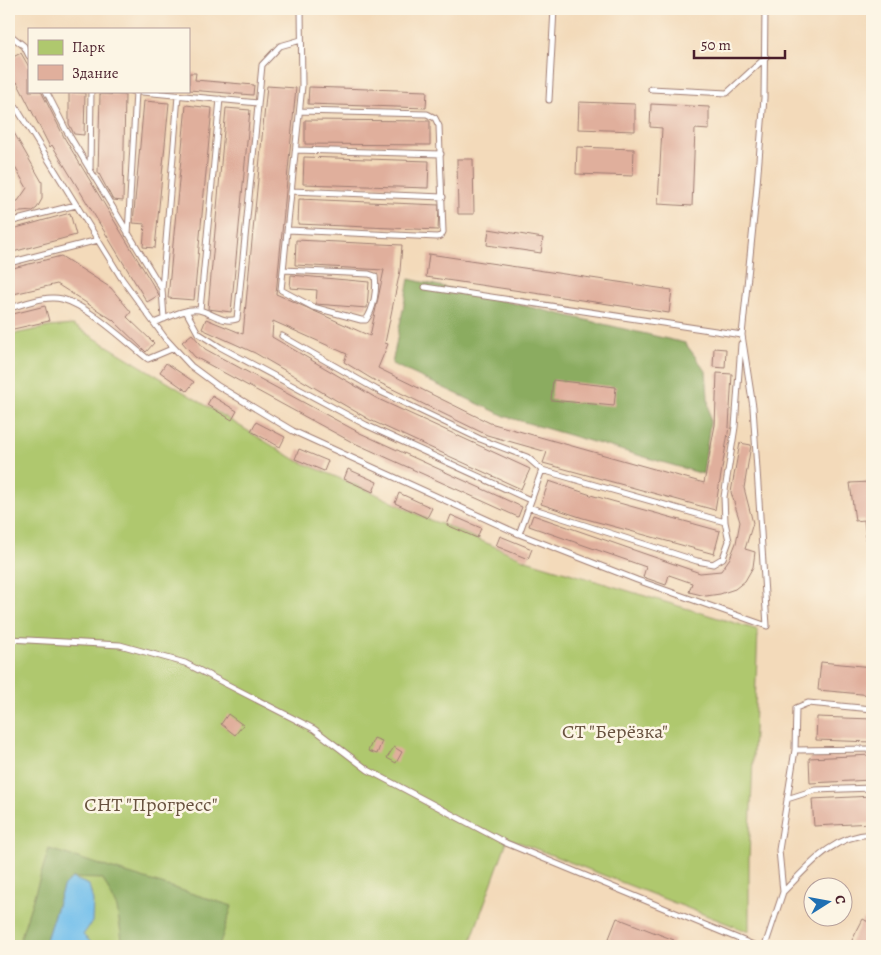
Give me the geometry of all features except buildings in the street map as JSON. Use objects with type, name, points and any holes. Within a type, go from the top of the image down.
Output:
[{"type":"lane","points":[[283,270],[369,274],[375,276],[376,283],[371,313],[366,320],[361,320],[313,307],[281,290],[283,270],[288,230],[302,86],[301,9]]},
{"type":"lane","points":[[549,100],[554,9]]},
{"type":"lane","points":[[528,507],[697,561],[713,564],[722,558],[729,542],[725,522],[724,497],[735,427],[742,334],[757,188],[766,56],[765,9]]},
{"type":"lane","points":[[9,34],[24,46],[28,54]]},
{"type":"lane","points":[[154,323],[186,311],[200,310],[225,320],[232,321],[237,319],[262,65],[280,46],[301,40]]},
{"type":"lane","points":[[651,89],[727,93],[766,56]]},
{"type":"lane","points":[[47,92],[90,171],[162,289]]},
{"type":"lane","points":[[90,171],[91,92]]},
{"type":"lane","points":[[128,234],[136,92],[258,103]]},
{"type":"lane","points":[[9,96],[122,279],[174,348],[191,366],[218,386],[293,431],[519,534],[637,580],[767,626],[753,407],[742,334]]},
{"type":"lane","points":[[164,319],[162,289],[178,96]]},
{"type":"lane","points":[[200,310],[220,99]]},
{"type":"lane","points":[[288,230],[437,237],[441,236],[443,232],[441,154],[439,126],[435,118],[427,114],[300,111]]},
{"type":"lane","points":[[296,150],[441,154]]},
{"type":"lane","points":[[291,191],[443,197]]},
{"type":"lane","points":[[9,222],[76,205]]},
{"type":"lane","points":[[9,263],[98,240]]},
{"type":"lane","points":[[425,287],[742,334]]},
{"type":"lane","points":[[9,308],[47,298],[62,299],[78,306],[95,317],[148,359],[174,348]]},
{"type":"lane","points":[[186,311],[198,333],[220,348],[366,425],[530,500]]},
{"type":"lane","points":[[282,336],[377,390],[480,439],[527,457],[542,470],[725,522]]},
{"type":"lane","points":[[519,534],[542,470]]},
{"type":"lane","points":[[9,639],[120,645],[185,662],[314,730],[368,770],[506,843],[756,946]]},
{"type":"lane","points":[[765,946],[783,892],[779,850],[795,750],[796,708],[808,703],[872,709]]},
{"type":"lane","points":[[795,750],[872,749]]},
{"type":"lane","points":[[787,799],[815,790],[872,788]]},
{"type":"lane","points":[[783,892],[817,858],[836,843],[862,834],[872,834]]},
{"type":"green space","points":[[409,279],[685,343],[706,371],[710,423],[703,474],[507,417],[392,364]]},
{"type":"green space","name":"СТ \"Берёзка\"","points":[[73,325],[296,460],[372,492],[427,519],[526,560],[758,630],[749,859],[749,932],[508,838],[469,946],[9,946],[9,335],[49,327]]},
{"type":"green space","points":[[49,849],[232,906],[219,946],[123,946],[117,908],[103,879],[72,878],[63,887],[44,946],[18,946]]},
{"type":"water","points":[[72,878],[89,885],[93,901],[92,922],[83,935],[95,946],[44,946],[63,887]]},
{"type":"park label","name":"СНТ \"Прогресс\"","points":[[151,804]]}]
